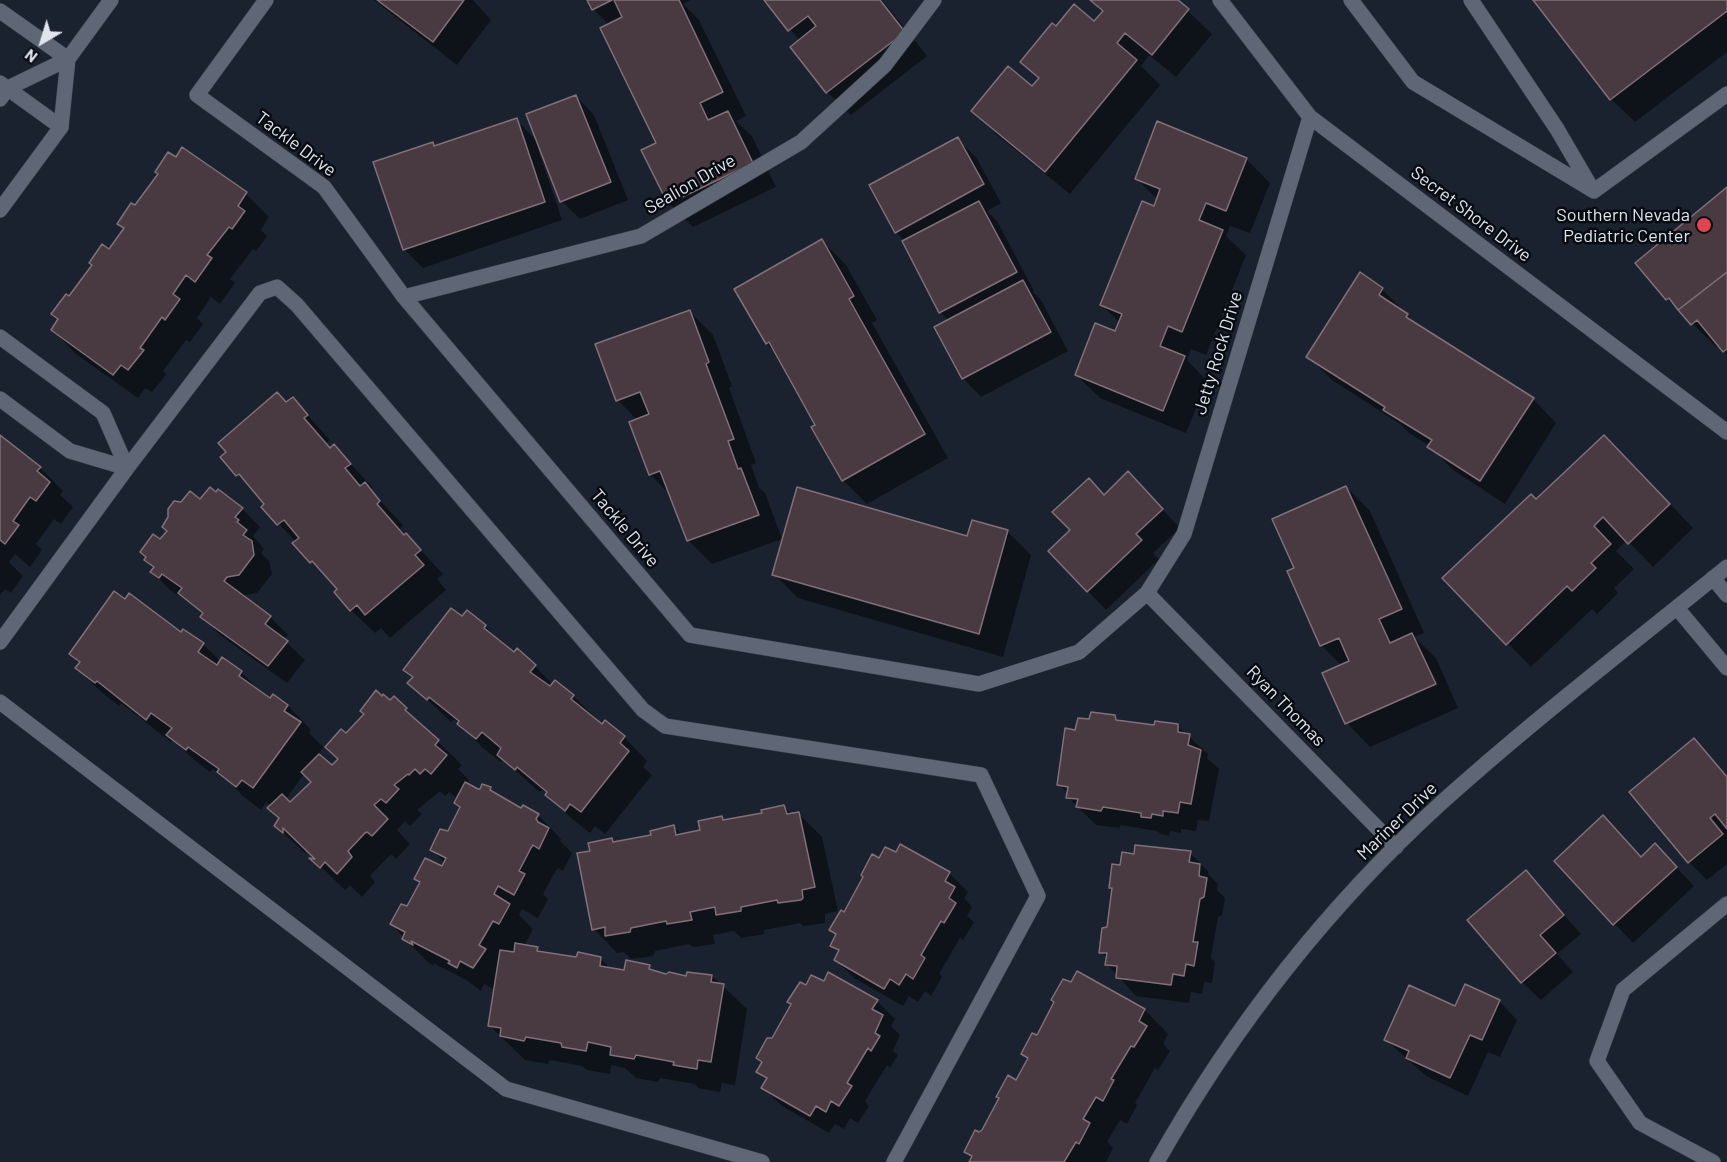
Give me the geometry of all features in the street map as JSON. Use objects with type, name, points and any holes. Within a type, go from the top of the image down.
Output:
[{"type":"street","points":[[3,90],[68,59],[111,0]]},
{"type":"street","name":"Tackle Drive","points":[[266,0],[197,95],[324,187],[404,297],[690,635],[979,684],[1079,652],[1147,592]]},
{"type":"street","name":"Sealion Drive","points":[[404,297],[641,236],[801,142],[885,65],[934,0]]},
{"type":"street","name":"Secret Shore Drive","points":[[1220,0],[1310,117],[1727,432]]},
{"type":"street","points":[[1351,0],[1413,81],[1594,191]]},
{"type":"street","points":[[1471,0],[1557,129],[1594,191]]},
{"type":"street","points":[[0,11],[68,59]]},
{"type":"street","points":[[0,210],[61,127],[68,59]]},
{"type":"street","points":[[3,90],[61,127]]},
{"type":"street","points":[[1594,191],[1727,94]]},
{"type":"street","name":"Jetty Rock Drive","points":[[1147,592],[1184,534],[1310,117]]},
{"type":"street","points":[[0,642],[127,468],[260,293],[277,287],[297,305],[643,710],[665,726],[981,775],[1038,896],[894,1162]]},
{"type":"street","points":[[0,337],[103,413],[127,468]]},
{"type":"street","points":[[0,399],[70,451],[127,468]]},
{"type":"street","name":"Mariner Drive","points":[[1157,1162],[1207,1078],[1282,973],[1339,907],[1396,847],[1440,804],[1491,760],[1727,567]]},
{"type":"street","points":[[1713,578],[1727,595]]},
{"type":"street","name":"Ryan Thomas","points":[[1147,592],[1396,847]]},
{"type":"street","points":[[1677,608],[1727,668]]},
{"type":"street","points":[[0,702],[506,1089],[762,1162]]},
{"type":"street","points":[[1713,1162],[1640,1123],[1597,1062],[1623,990],[1727,904]]},
{"type":"building","points":[[377,0],[464,0],[433,42]]},
{"type":"building","points":[[587,0],[612,0],[592,10]]},
{"type":"building","points":[[614,0],[679,0],[723,92],[700,103],[708,120],[728,111],[753,163],[668,204],[641,150],[656,143],[600,28],[622,17]]},
{"type":"building","points":[[764,0],[880,0],[905,32],[826,93],[790,47],[816,26],[808,16],[788,31]]},
{"type":"building","points":[[1090,0],[1178,0],[1189,9],[1152,55],[1125,33],[1117,43],[1137,60],[1045,172],[971,111],[1008,66],[1032,86],[1039,78],[1020,62],[1052,23],[1056,26],[1074,4],[1094,21],[1103,11]]},
{"type":"building","points":[[1533,0],[1727,0],[1727,11],[1610,100]]},
{"type":"building","points":[[576,95],[611,182],[560,202],[526,114]]},
{"type":"building","points":[[517,118],[545,202],[403,250],[373,162],[433,142],[434,146]]},
{"type":"building","points":[[1157,121],[1247,158],[1226,211],[1206,203],[1199,220],[1223,230],[1182,332],[1168,326],[1160,346],[1185,356],[1163,411],[1075,375],[1095,323],[1115,331],[1122,314],[1100,305],[1142,201],[1154,206],[1160,189],[1135,179]]},
{"type":"building","points":[[958,137],[984,184],[895,233],[869,185]]},
{"type":"building","points":[[182,147],[247,192],[238,206],[245,211],[232,229],[229,227],[207,255],[212,258],[195,282],[186,275],[173,294],[180,299],[165,320],[162,317],[140,348],[144,350],[128,370],[121,365],[113,375],[51,330],[58,319],[51,314],[66,294],[69,296],[92,265],[89,263],[102,244],[109,249],[124,228],[117,224],[131,203],[135,205],[158,174],[155,172],[168,152],[176,157]]},
{"type":"building","name":"Southern Nevada Pediatric Center","points":[[1727,187],[1727,272],[1678,310],[1669,298],[1666,300],[1635,263]]},
{"type":"building","points":[[979,201],[1017,272],[939,313],[902,241]]},
{"type":"building","points":[[822,239],[854,296],[849,299],[925,434],[842,481],[811,427],[815,425],[769,342],[766,344],[734,289]]},
{"type":"building","points":[[1360,272],[1383,288],[1379,295],[1408,314],[1406,317],[1534,398],[1480,481],[1427,447],[1432,440],[1383,410],[1385,407],[1306,357]]},
{"type":"building","points":[[1727,272],[1727,349],[1723,352],[1697,320],[1691,325],[1678,310]]},
{"type":"building","points":[[1023,280],[1051,332],[962,379],[934,327]]},
{"type":"building","points":[[690,310],[709,362],[706,364],[734,439],[728,441],[759,515],[687,541],[660,471],[649,475],[629,422],[649,414],[640,392],[616,401],[595,344]]},
{"type":"building","points":[[277,392],[286,402],[293,397],[308,415],[304,418],[330,448],[334,444],[351,464],[345,468],[360,486],[365,482],[380,501],[377,504],[404,535],[406,533],[421,550],[415,555],[424,565],[365,615],[357,605],[350,611],[334,592],[337,589],[292,543],[299,538],[284,520],[277,525],[261,507],[264,504],[239,474],[236,476],[220,457],[226,452],[218,443]]},
{"type":"building","points":[[0,435],[41,467],[37,471],[50,482],[36,501],[30,497],[13,521],[19,525],[5,544],[0,540]]},
{"type":"building","points":[[1604,435],[1670,504],[1628,544],[1603,517],[1594,526],[1611,544],[1591,563],[1596,568],[1572,591],[1567,586],[1506,645],[1442,578],[1531,494],[1536,499]]},
{"type":"building","points":[[1128,471],[1163,509],[1136,534],[1142,540],[1087,592],[1048,551],[1070,530],[1052,512],[1089,478],[1104,495]]},
{"type":"building","points":[[1346,486],[1402,609],[1379,619],[1390,643],[1412,633],[1436,684],[1345,724],[1322,673],[1349,661],[1339,638],[1320,646],[1287,571],[1294,568],[1272,519]]},
{"type":"building","points":[[210,487],[216,492],[218,489],[243,508],[235,517],[239,520],[237,522],[247,530],[243,535],[252,541],[254,555],[239,575],[227,577],[224,581],[271,616],[265,624],[288,641],[268,666],[200,617],[203,613],[178,593],[182,588],[162,574],[159,578],[150,572],[154,567],[144,560],[146,557],[140,552],[153,534],[160,539],[167,531],[162,527],[168,517],[168,509],[174,501],[181,502],[190,491],[200,499]]},
{"type":"building","points":[[797,487],[967,536],[972,520],[1008,530],[979,634],[772,575]]},
{"type":"building","points":[[114,591],[125,599],[129,593],[181,632],[183,629],[204,643],[198,652],[217,665],[222,657],[242,671],[239,676],[270,698],[273,694],[288,705],[284,711],[301,722],[253,788],[242,780],[236,787],[217,772],[219,769],[188,747],[186,750],[166,735],[172,728],[151,713],[146,720],[97,681],[95,683],[75,668],[80,662],[69,654]]},
{"type":"building","points":[[451,608],[462,616],[467,610],[486,625],[484,628],[514,652],[517,648],[536,665],[530,672],[550,686],[555,680],[574,695],[571,699],[602,724],[605,720],[625,736],[620,743],[629,751],[581,812],[570,804],[565,811],[545,795],[547,792],[517,767],[515,770],[497,755],[501,748],[482,732],[476,739],[457,724],[459,721],[429,697],[427,700],[407,683],[413,677],[403,670]]},
{"type":"building","points":[[376,690],[390,700],[394,696],[407,708],[405,710],[439,740],[435,745],[447,755],[431,774],[425,769],[420,774],[415,769],[394,785],[399,789],[386,803],[381,799],[374,805],[388,819],[372,836],[365,833],[348,851],[352,857],[337,874],[325,862],[320,868],[309,858],[315,859],[283,828],[283,833],[274,826],[279,818],[267,808],[282,794],[290,802],[311,782],[301,772],[319,754],[332,765],[338,759],[325,747],[341,729],[346,733],[364,714],[360,711]]},
{"type":"building","points":[[1091,712],[1115,715],[1116,720],[1154,725],[1155,721],[1178,724],[1178,732],[1190,734],[1188,745],[1201,750],[1191,804],[1180,802],[1178,813],[1163,811],[1163,816],[1152,814],[1151,818],[1141,817],[1141,813],[1103,807],[1101,811],[1076,807],[1078,799],[1066,798],[1068,787],[1057,785],[1065,728],[1075,730],[1078,718],[1089,719]]},
{"type":"building","points":[[1694,738],[1727,777],[1727,829],[1715,814],[1710,818],[1723,834],[1688,863],[1629,792]]},
{"type":"building","points":[[465,782],[478,789],[482,784],[491,787],[490,790],[521,808],[523,805],[539,814],[536,819],[538,822],[549,828],[539,849],[533,845],[531,848],[519,871],[525,874],[514,895],[498,886],[494,894],[510,904],[499,924],[493,921],[479,945],[486,949],[473,968],[460,961],[457,968],[448,963],[450,961],[411,941],[413,945],[402,939],[405,932],[390,924],[401,904],[407,906],[420,882],[414,879],[425,858],[442,866],[446,858],[430,850],[440,829],[448,831],[460,807],[454,803]]},
{"type":"building","points":[[784,805],[787,814],[799,812],[815,887],[802,890],[801,900],[778,903],[777,900],[741,907],[741,911],[716,915],[715,907],[690,912],[692,920],[667,924],[666,921],[631,928],[630,932],[605,936],[605,927],[592,930],[577,853],[590,851],[588,843],[612,838],[613,842],[651,835],[650,831],[674,825],[676,835],[700,830],[698,821],[722,816],[723,820],[762,813],[761,810]]},
{"type":"building","points":[[1603,815],[1641,857],[1655,843],[1677,867],[1613,925],[1554,861]]},
{"type":"building","points":[[900,844],[950,872],[945,881],[955,887],[949,898],[956,903],[944,923],[941,921],[921,955],[925,958],[913,979],[906,974],[899,985],[890,979],[884,989],[834,960],[839,950],[830,946],[836,934],[829,930],[841,910],[844,912],[863,877],[861,875],[872,854],[879,858],[885,847],[896,852]]},
{"type":"building","points":[[1135,845],[1191,851],[1189,862],[1200,864],[1199,876],[1207,878],[1204,897],[1200,899],[1193,942],[1198,942],[1194,966],[1186,964],[1184,976],[1173,974],[1171,985],[1116,978],[1117,966],[1105,965],[1107,953],[1099,953],[1102,928],[1107,927],[1112,888],[1109,888],[1112,864],[1120,865],[1122,852],[1134,854]]},
{"type":"building","points":[[1526,870],[1564,915],[1540,935],[1556,953],[1521,983],[1467,920]]},
{"type":"building","points":[[515,943],[538,947],[537,951],[576,957],[578,952],[601,957],[600,966],[624,970],[626,960],[650,965],[649,969],[666,974],[669,972],[686,976],[687,972],[712,975],[711,982],[724,984],[711,1062],[698,1060],[697,1069],[636,1055],[634,1059],[610,1055],[611,1047],[588,1042],[586,1051],[562,1047],[561,1043],[526,1037],[524,1041],[500,1036],[501,1028],[488,1026],[500,950],[514,952]]},
{"type":"building","points":[[1077,971],[1145,1009],[1139,1021],[1147,1026],[1134,1047],[1131,1046],[1111,1079],[1114,1080],[1103,1101],[1096,1097],[1083,1119],[1090,1123],[1079,1144],[1076,1142],[1064,1162],[969,1162],[972,1156],[964,1152],[975,1130],[979,1132],[982,1130],[1008,1075],[1016,1080],[1028,1058],[1021,1054],[1032,1033],[1037,1035],[1054,1002],[1051,1000],[1063,979],[1071,982]]},
{"type":"building","points":[[828,972],[878,1000],[872,1009],[883,1015],[875,1033],[880,1036],[871,1051],[868,1048],[847,1083],[852,1086],[839,1106],[831,1101],[826,1112],[816,1106],[810,1116],[761,1088],[767,1078],[756,1072],[762,1062],[756,1058],[767,1038],[772,1038],[791,1004],[787,1002],[800,982],[806,985],[811,975],[824,981]]},
{"type":"building","points":[[1465,984],[1500,1000],[1482,1040],[1470,1035],[1450,1078],[1406,1058],[1409,1051],[1384,1040],[1409,985],[1455,1006]]},
{"type":"place","name":"Southern Nevada Pediatric Center","points":[[1704,225]]}]
